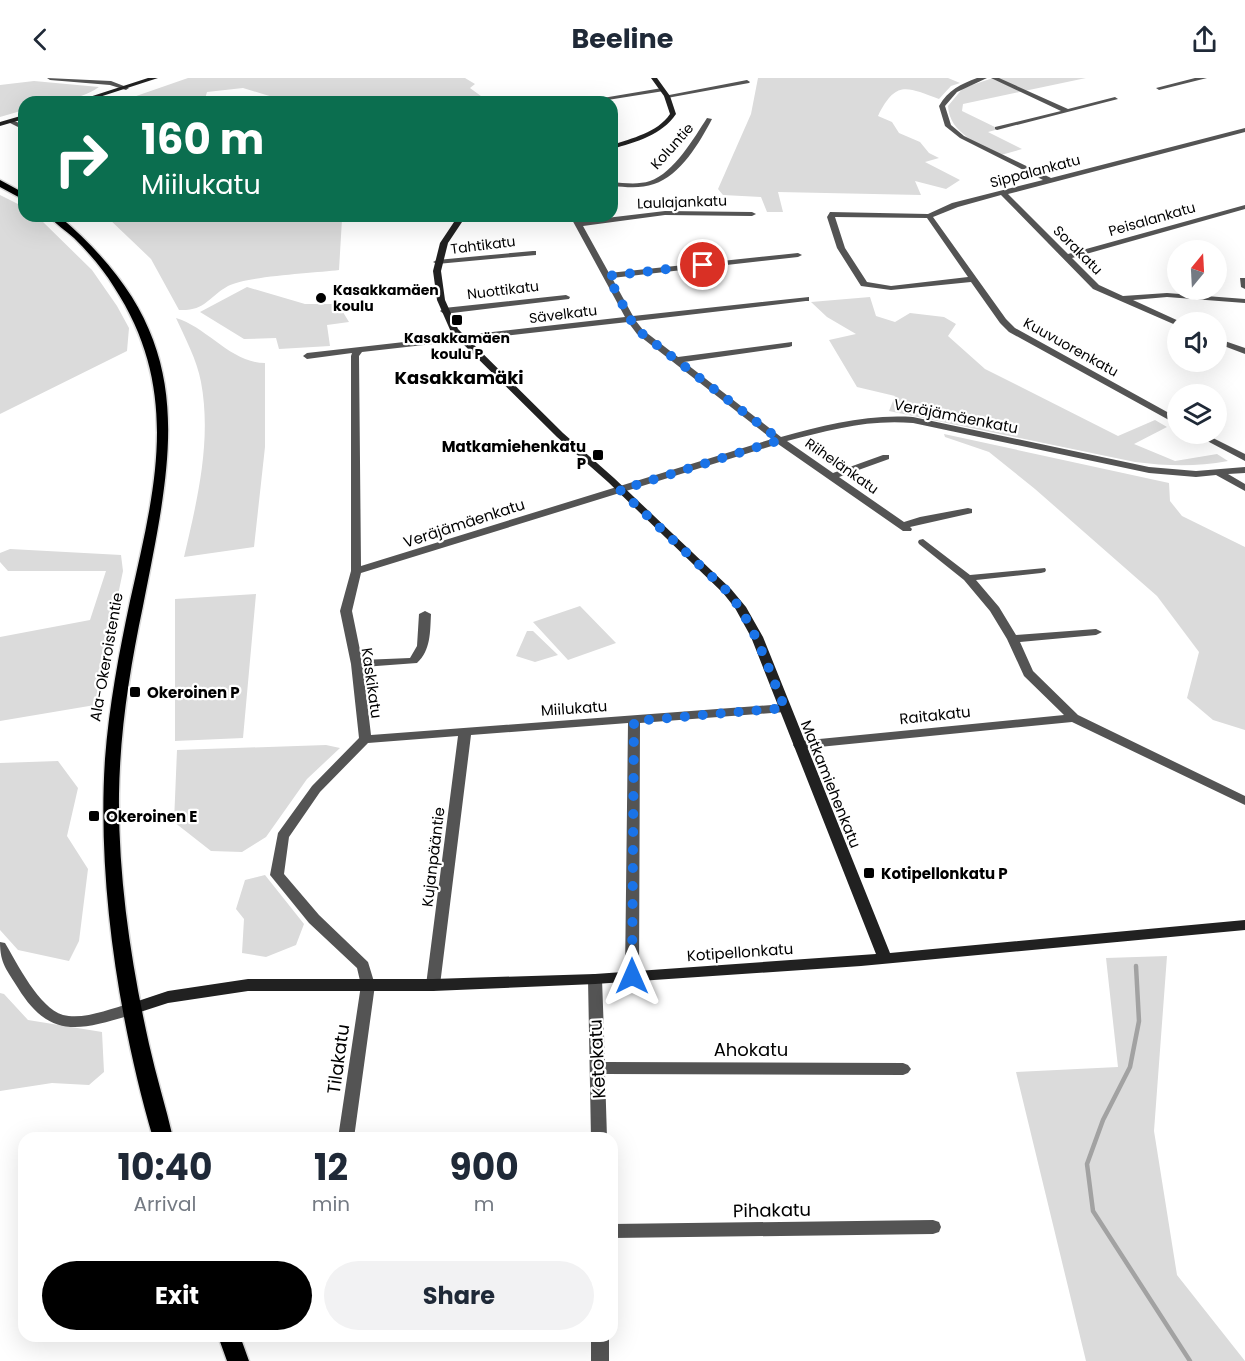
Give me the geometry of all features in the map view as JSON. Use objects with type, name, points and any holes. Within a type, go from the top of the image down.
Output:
[{"type":"main road","points":[[0,183],[18,193]]},
{"type":"main road","name":"Ala-Okeroistentie","points":[[60,222],[95,253],[120,284],[152,350],[161,389],[164,431],[161,478],[119,693],[112,772],[111,821],[122,952],[131,1009],[162,1132]]},
{"type":"main road","points":[[231,1342],[238,1361]]},
{"type":"street","points":[[50,78],[111,83],[126,88]]},
{"type":"street","points":[[98,96],[155,78]]},
{"type":"street","points":[[618,144],[670,121],[673,114],[667,96],[654,78]]},
{"type":"street","points":[[984,78],[957,88],[946,98],[942,106],[948,126],[962,137],[1051,181]]},
{"type":"street","points":[[994,78],[1067,111]]},
{"type":"street","points":[[1159,88],[1199,78]]},
{"type":"street","points":[[667,96],[747,82]]},
{"type":"street","points":[[618,97],[662,90]]},
{"type":"street","points":[[997,128],[1115,99]]},
{"type":"street","points":[[0,124],[18,119]]},
{"type":"street","name":"Koluntie","points":[[618,184],[657,181],[669,172],[696,140],[709,119]]},
{"type":"street","points":[[10,122],[18,125]]},
{"type":"street","name":"Sippalankatu","points":[[973,279],[891,288],[864,284],[841,248],[831,217],[833,214],[929,216],[955,205],[1245,130]]},
{"type":"street","name":"Sorakatu","points":[[1004,194],[1095,287],[1167,319]]},
{"type":"street","name":"Peisalankatu","points":[[1067,257],[1245,207]]},
{"type":"street","name":"Laulajankatu","points":[[618,217],[665,213],[752,214]]},
{"type":"street","name":"Kuuvuorenkatu","points":[[929,216],[1002,321],[1024,338],[1167,416]]},
{"type":"street","name":"Matkamiehenkatu","points":[[457,222],[452,227],[437,262],[437,285],[444,311],[454,330],[560,435],[727,591],[740,607],[757,637],[885,958]]},
{"type":"street","name":"Riihelänkatu","points":[[577,222],[630,319],[640,332],[780,440],[905,528],[920,520],[968,511]]},
{"type":"street","name":"Tahtikatu","points":[[437,262],[533,253]]},
{"type":"street","points":[[608,276],[798,255]]},
{"type":"street","points":[[1120,299],[1167,295],[1245,301]]},
{"type":"street","name":"Nuottikatu","points":[[444,311],[566,297]]},
{"type":"street","name":"Sävelkatu","points":[[307,356],[357,354],[462,339],[806,298]]},
{"type":"street","points":[[677,360],[789,344]]},
{"type":"street","points":[[1227,344],[1245,351]]},
{"type":"street","name":"Kaskikatu","points":[[357,354],[356,571],[346,611],[357,664],[365,739],[316,789],[283,836],[277,875],[314,919],[363,966],[368,985]]},
{"type":"street","name":"Veräjämäenkatu","points":[[356,571],[780,440],[850,421],[877,417],[895,418],[1149,470],[1173,473],[1220,473],[1245,470]]},
{"type":"street","points":[[1217,444],[1245,459]]},
{"type":"street","points":[[831,477],[886,457]]},
{"type":"street","points":[[1220,473],[1245,488]]},
{"type":"street","points":[[923,542],[968,578],[995,609],[1013,639],[1028,673],[1074,718],[1245,801]]},
{"type":"street","points":[[968,578],[1041,570]]},
{"type":"street","points":[[357,664],[413,661],[420,656],[424,640],[425,614]]},
{"type":"street","points":[[1013,639],[1096,632]]},
{"type":"street","name":"Miilukatu","points":[[365,739],[634,721],[785,708]]},
{"type":"street","name":"Raitakatu","points":[[799,745],[1074,718]]},
{"type":"street","points":[[632,976],[634,721]]},
{"type":"street","name":"Kujanpääntie","points":[[433,985],[465,732]]},
{"type":"street","name":"Kotipellonkatu","points":[[131,1009],[168,997],[248,985],[433,985],[594,980],[885,958],[1245,925]]},
{"type":"street","points":[[0,947],[44,1014],[57,1022],[77,1023],[99,1020],[131,1009]]},
{"type":"street","name":"Ketokatu","points":[[594,980],[599,1068],[599,1132]]},
{"type":"street","name":"Tilakatu","points":[[347,1132],[368,985]]},
{"type":"street","name":"Ahokatu","points":[[599,1068],[903,1069]]},
{"type":"street","name":"Pihakatu","points":[[618,1231],[933,1227]]},
{"type":"street","points":[[600,1342],[600,1361]]},
{"type":"shaded area","points":[[188,78],[465,78],[475,84],[470,88],[481,96],[269,96],[243,88],[207,92],[206,96],[136,96]]},
{"type":"shaded area","points":[[758,78],[948,78],[960,83],[951,86],[939,99],[910,90],[897,92],[890,96],[878,116],[892,122],[899,133],[920,142],[929,153],[939,158],[925,162],[960,180],[946,189],[915,181],[921,195],[778,192],[783,212],[767,212],[761,197],[723,195],[718,189],[751,114]]},
{"type":"shaded area","points":[[993,78],[1086,78],[963,104],[962,111],[999,129],[988,132],[1022,149],[1001,155],[975,142],[960,131],[950,116],[948,106],[963,88]]},
{"type":"shaded area","points":[[34,81],[99,87],[82,96],[18,96],[18,112],[0,117],[0,85]]},
{"type":"shaded area","points":[[0,195],[18,204],[18,222],[43,222],[92,270],[129,328],[127,351],[0,414]]},
{"type":"shaded area","points":[[112,222],[342,222],[339,270],[265,277],[237,283],[228,286],[201,306],[188,310],[179,310],[151,259]]},
{"type":"shaded area","points":[[247,287],[305,304],[338,304],[349,322],[327,325],[330,346],[279,349],[276,338],[244,339],[200,312]]},
{"type":"shaded area","points":[[870,297],[876,316],[895,322],[910,313],[944,317],[956,324],[948,336],[985,369],[1118,436],[1155,420],[1167,427],[1134,444],[1175,461],[1217,454],[1228,461],[1182,465],[1135,462],[889,411],[895,396],[857,387],[829,340],[856,334],[827,317],[811,302]]},
{"type":"shaded area","points":[[176,318],[198,329],[241,357],[265,363],[265,447],[254,547],[184,557],[201,471],[205,426],[199,374]]},
{"type":"shaded area","points":[[944,434],[1169,483],[1170,501],[1182,516],[1245,547],[1245,730],[1213,720],[1187,698],[1199,652],[1157,596],[1035,489],[989,452],[945,437]]},
{"type":"shaded area","points":[[10,549],[121,555],[123,571],[95,705],[0,721],[0,637],[90,620],[106,571],[8,571],[0,562],[0,553]]},
{"type":"shaded area","points":[[256,594],[243,738],[175,741],[175,599]]},
{"type":"shaded area","points":[[580,606],[616,643],[568,660],[533,622]]},
{"type":"shaded area","points":[[527,631],[533,631],[558,655],[535,662],[516,656]]},
{"type":"shaded area","points":[[326,745],[340,748],[307,779],[266,837],[242,852],[211,851],[174,822],[177,750]]},
{"type":"shaded area","points":[[58,761],[78,788],[67,836],[88,869],[79,941],[69,961],[18,950],[0,930],[0,763]]},
{"type":"shaded area","points":[[265,875],[304,924],[296,945],[266,957],[242,953],[244,919],[236,909],[245,880]]},
{"type":"shaded area","points":[[1167,956],[1154,1131],[1177,1275],[1245,1361],[1086,1361],[1016,1072],[1118,1067],[1106,958]]},
{"type":"shaded area","points":[[0,993],[4,994],[28,1020],[102,1032],[104,1072],[89,1085],[52,1083],[0,1091]]},
{"type":"waterway","points":[[1136,966],[1139,1021],[1130,1067],[1103,1120],[1087,1164],[1093,1211],[1190,1361]]},
{"type":"place","name":"Kasakkamäen koulu","points":[[321,298]]},
{"type":"place","name":"Kasakkamäen koulu P","points":[[457,320]]},
{"type":"place","name":"Matkamiehenkatu P","points":[[598,455]]},
{"type":"place","name":"Okeroinen P","points":[[135,692]]},
{"type":"place","name":"Okeroinen E","points":[[94,816]]},
{"type":"place","name":"Kotipellonkatu P","points":[[869,873]]},
{"type":"district","name":"Kasakkamäki","points":[[459,377]]},
{"type":"route","points":[[632,976],[634,721],[785,708],[757,637],[740,607],[727,591],[620,490],[780,440],[640,332],[630,319],[608,276],[703,265]]}]
